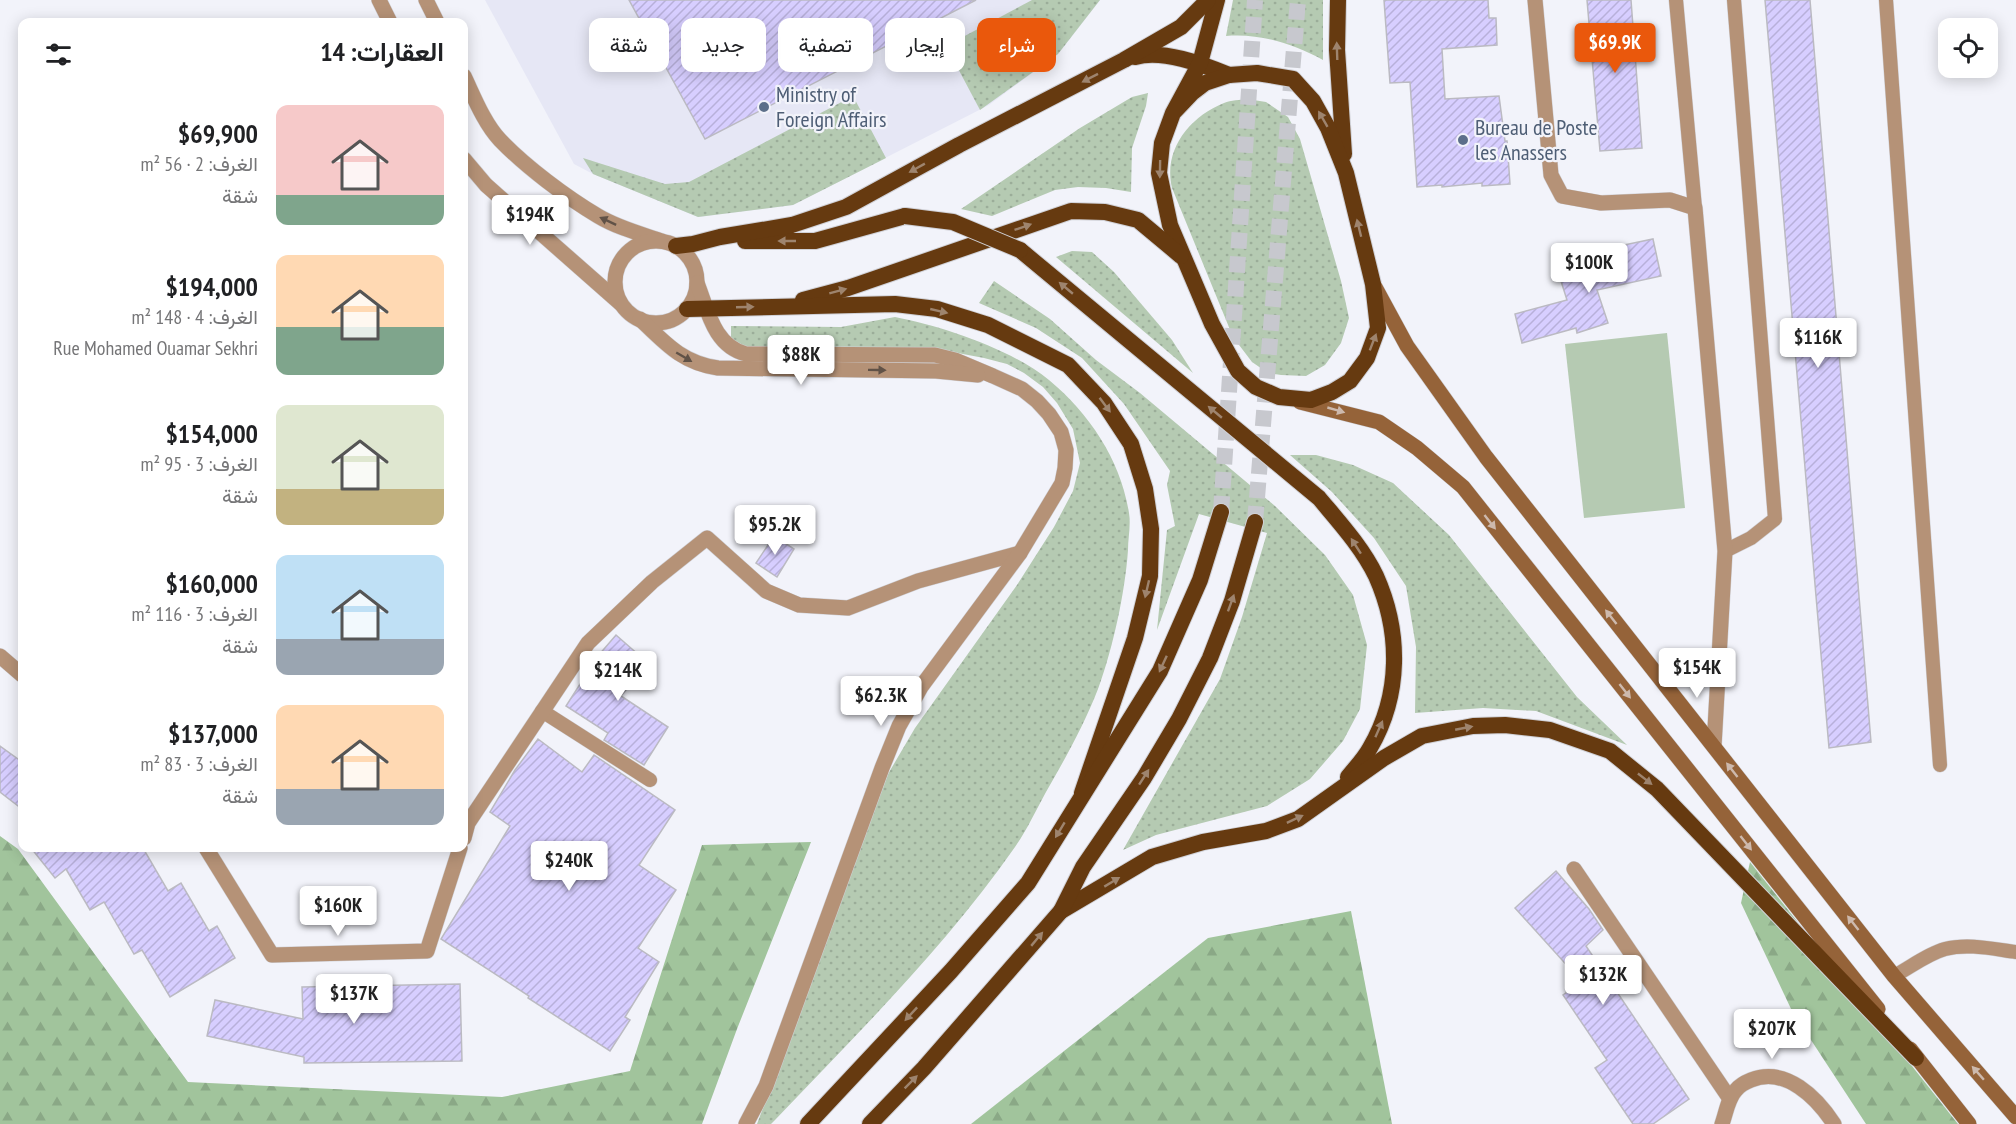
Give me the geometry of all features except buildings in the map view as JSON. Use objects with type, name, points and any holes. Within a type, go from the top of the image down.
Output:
[{"type":"highway","points":[[707,241],[792,225],[846,207],[959,145],[1124,60],[1181,27],[1208,0]]},
{"type":"highway","points":[[1173,113],[1205,83],[1229,75],[1257,73],[1293,79],[1313,101],[1346,173],[1373,284],[1378,328],[1367,358],[1350,381],[1332,392],[1311,400],[1279,397],[1256,387],[1238,371],[1212,324],[1170,225],[1159,173],[1162,142],[1173,113],[1200,63],[1216,0]]},
{"type":"highway","points":[[1338,0],[1337,50],[1346,173]]},
{"type":"highway","points":[[1124,60],[1148,53],[1200,63],[1229,75]]},
{"type":"highway","points":[[782,306],[848,288],[1071,211],[1105,213],[1138,220],[1184,258]]},
{"type":"highway","points":[[669,244],[707,241],[815,241],[905,216],[953,222],[1020,250],[1319,498],[1352,538],[1375,575],[1390,615],[1396,653],[1390,705],[1370,749],[1334,795]]},
{"type":"highway","points":[[687,309],[895,304],[938,309],[988,325],[1068,365],[1104,403],[1131,444],[1144,489],[1151,529],[1150,576],[1135,638],[1082,793]]},
{"type":"highway","points":[[808,1124],[951,971],[1028,883],[1160,671],[1200,580],[1221,512]]},
{"type":"highway","points":[[870,1124],[1000,984],[1062,911],[1083,867],[1144,778],[1179,719],[1210,658],[1235,591],[1255,522]]},
{"type":"highway","points":[[1062,911],[1152,857],[1203,843],[1266,831],[1298,819],[1383,758],[1422,736],[1473,726],[1505,725],[1550,730],[1610,751],[1657,789],[1917,1058]]},
{"type":"main road","points":[[1373,284],[1407,346],[1486,457],[1894,976],[2016,1117]]},
{"type":"main road","points":[[1279,397],[1379,422],[1417,448],[1463,488],[1969,1124]]},
{"type":"street","points":[[379,0],[388,18]]},
{"type":"street","points":[[426,0],[435,18]]},
{"type":"street","points":[[1534,0],[1551,175],[1562,196],[1601,203],[1670,200],[1695,208],[1725,551],[1714,746]]},
{"type":"street","points":[[468,84],[499,139],[548,182],[599,217],[669,244],[692,261],[707,309],[723,341],[733,350],[746,354],[935,355],[956,360],[1022,389],[1037,401],[1050,414],[1060,432],[1066,450],[1062,483],[1020,553],[946,651],[921,687],[899,726],[766,1086],[746,1124]]},
{"type":"street","points":[[468,164],[486,185],[623,305]]},
{"type":"street","points":[[669,244],[642,244],[626,255],[618,266],[615,279],[616,293],[630,314],[640,320],[677,354],[690,361],[717,368],[936,371],[993,376]]},
{"type":"street","points":[[640,320],[652,323],[665,322],[677,317],[687,309],[694,297],[697,283]]},
{"type":"street","points":[[468,823],[588,643],[652,582],[707,538],[766,591],[799,605],[848,608],[918,581],[1020,553]]},
{"type":"street","points":[[0,656],[18,672]]},
{"type":"street","points":[[208,852],[272,955],[427,951],[459,852]]},
{"type":"street","points":[[1574,868],[1730,1099]]},
{"type":"street","points":[[1722,1124],[1735,1090],[1758,1077],[1771,1076],[1783,1078],[1810,1094],[1834,1124]]},
{"type":"lane","points":[[1676,0],[1695,208]]},
{"type":"lane","points":[[1725,551],[1750,538],[1775,519],[1734,0]]},
{"type":"lane","points":[[1886,0],[1940,765]]},
{"type":"lane","points":[[543,711],[651,780]]},
{"type":"lane","points":[[1894,976],[1932,954],[1958,946],[2016,952]]},
{"type":"shaded area","name":"Ministry of Foreign Affairs","points":[[485,0],[1100,0],[1056,55],[1056,18],[977,18],[977,72],[1034,72],[989,105],[793,205],[698,217],[574,164]]},
{"type":"green space","points":[[1032,0],[1100,0],[1056,55],[1056,18],[998,18]]},
{"type":"green space","points":[[1233,0],[1323,0],[1323,60],[1300,49],[1264,38],[1226,36]]},
{"type":"green space","points":[[977,29],[977,72],[1033,72],[980,110],[960,72],[965,72],[965,36]]},
{"type":"green space","points":[[1148,93],[1132,148],[1131,192],[1078,187],[1055,190],[992,216],[961,209],[1080,128],[1132,97]]},
{"type":"green space","points":[[853,96],[886,158],[793,205],[698,217],[593,174],[583,158],[665,184],[689,182]]},
{"type":"green space","points":[[1247,99],[1266,102],[1288,117],[1300,139],[1341,281],[1349,318],[1341,343],[1325,365],[1306,376],[1268,373],[1252,362],[1233,337],[1172,188],[1171,161],[1175,148],[1190,126],[1211,109],[1224,103]]},
{"type":"green space","points":[[1072,251],[1092,252],[1114,272],[1172,340],[1193,373],[1056,257]]},
{"type":"green space","points":[[994,281],[1050,319],[1096,360],[1140,393],[1275,506],[1325,555],[1353,595],[1367,645],[1360,709],[1343,741],[1310,779],[1267,806],[1156,835],[1123,850],[1220,679],[1242,617],[1267,533],[1199,514],[1157,630],[1167,530],[1175,526],[1167,485],[1170,471],[1124,404],[1082,358],[1036,328],[979,303]]},
{"type":"green space","points":[[895,317],[934,326],[975,340],[1016,358],[1064,393],[1090,423],[1119,475],[1129,513],[1128,550],[1121,602],[1109,656],[1093,702],[1015,847],[960,919],[869,1021],[771,1124],[757,1124],[888,774],[915,728],[1017,585],[1054,527],[1073,491],[1080,463],[1073,429],[1057,403],[1043,387],[1007,364],[947,351],[761,351],[736,345],[731,337],[731,326],[841,327]]},
{"type":"green space","points":[[1667,333],[1685,508],[1584,518],[1565,344]]},
{"type":"green space","points":[[1290,455],[1316,455],[1353,465],[1393,483],[1449,535],[1577,697],[1627,745],[1536,711],[1483,708],[1415,713],[1416,647],[1406,586],[1374,538],[1332,492]]},
{"type":"green space","points":[[0,836],[18,849],[188,1082],[502,1097],[630,1071],[702,845],[811,842],[702,1124],[0,1124]]},
{"type":"green space","points":[[1750,862],[1958,1124],[1866,1124],[1792,1011],[1741,903]]},
{"type":"green space","points":[[1351,911],[1392,1124],[971,1124],[1208,938]]},
{"type":"tunnel","points":[[1221,512],[1255,0]]},
{"type":"tunnel","points":[[1255,522],[1298,0]]},
{"type":"place","name":"Ministry of Foreign Affairs","points":[[764,107]]},
{"type":"place","name":"Bureau de Poste les Anassers","points":[[1463,140]]}]
